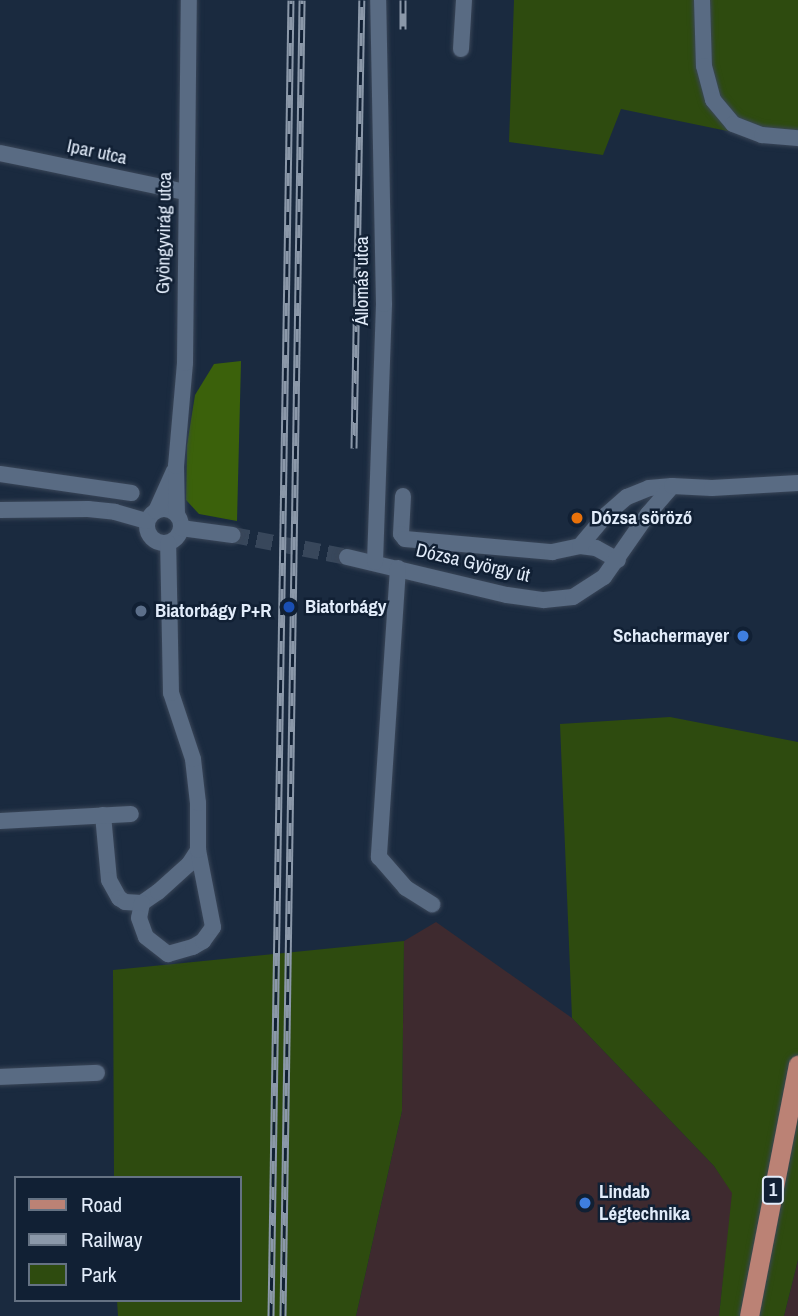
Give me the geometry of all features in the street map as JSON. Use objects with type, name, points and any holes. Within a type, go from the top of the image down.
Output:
[{"type":"main road","name":"1","points":[[749,1316],[798,1065]]},
{"type":"street","name":"Gyöngyvirág utca","points":[[179,522],[176,466],[185,363],[189,0]]},
{"type":"street","name":"Állomás utca","points":[[375,562],[384,304],[378,0]]},
{"type":"street","points":[[461,49],[464,0]]},
{"type":"street","points":[[702,0],[704,66],[713,100],[733,124],[762,135],[798,138]]},
{"type":"street","name":"Ipar utca","points":[[0,153],[186,192]]},
{"type":"street","name":"Gyöngyvirág utca","points":[[152,516],[176,466]]},
{"type":"street","points":[[0,474],[132,493]]},
{"type":"street","points":[[580,547],[606,515],[627,497],[649,488],[712,488],[798,483]]},
{"type":"street","name":"Dózsa György út","points":[[347,557],[507,595],[544,600],[573,597],[589,590],[604,577],[648,514],[672,486]]},
{"type":"street","points":[[88,509],[91,487]]},
{"type":"street","name":"Dózsa György út","points":[[402,496],[401,534],[405,539],[552,552],[580,547],[596,548],[618,560]]},
{"type":"street","points":[[0,510],[88,509],[152,516],[165,509],[179,522],[233,535]]},
{"type":"street","points":[[152,516],[151,538],[167,543],[174,540],[179,522]]},
{"type":"street","points":[[142,903],[139,918],[146,937],[168,954],[193,947],[203,941],[213,927],[198,850],[198,803],[193,759],[172,694],[167,543]]},
{"type":"street","points":[[398,568],[379,857],[406,888],[432,904]]},
{"type":"street","points":[[0,821],[131,814]]},
{"type":"street","points":[[103,815],[109,880],[114,891],[125,902],[142,903],[159,892],[188,864],[198,850]]},
{"type":"street","points":[[0,1077],[97,1073]]},
{"type":"shaded area","points":[[436,922],[572,1018],[714,1166],[733,1193],[719,1316],[356,1316],[402,1111],[404,941]]},
{"type":"shaded area","points":[[798,1260],[798,1316],[784,1316]]},
{"type":"green space","points":[[514,0],[798,0],[798,137],[737,133],[621,109],[603,155],[509,142]]},
{"type":"green space","points":[[241,361],[237,521],[199,514],[186,500],[187,445],[195,395],[214,364]]},
{"type":"green space","points":[[670,717],[798,742],[798,1260],[784,1316],[719,1316],[732,1193],[714,1166],[572,1018],[560,724]]},
{"type":"green space","points":[[404,941],[402,1111],[356,1316],[118,1316],[117,1302],[242,1302],[242,1176],[114,1176],[113,970]]},
{"type":"tunnel","points":[[233,535],[347,557]]},
{"type":"railway","points":[[271,1316],[291,0]]},
{"type":"railway","points":[[283,1316],[302,0]]},
{"type":"railway","points":[[354,448],[362,0]]},
{"type":"railway","points":[[403,0],[403,29]]},
{"type":"place","name":"Dózsa söröző","points":[[577,518]]},
{"type":"place","name":"Biatorbágy","points":[[289,607]]},
{"type":"place","name":"Biatorbágy P+R","points":[[141,611]]},
{"type":"place","name":"Schachermayer","points":[[743,636]]},
{"type":"place","name":"Lindab Légtechnika","points":[[585,1203]]}]
